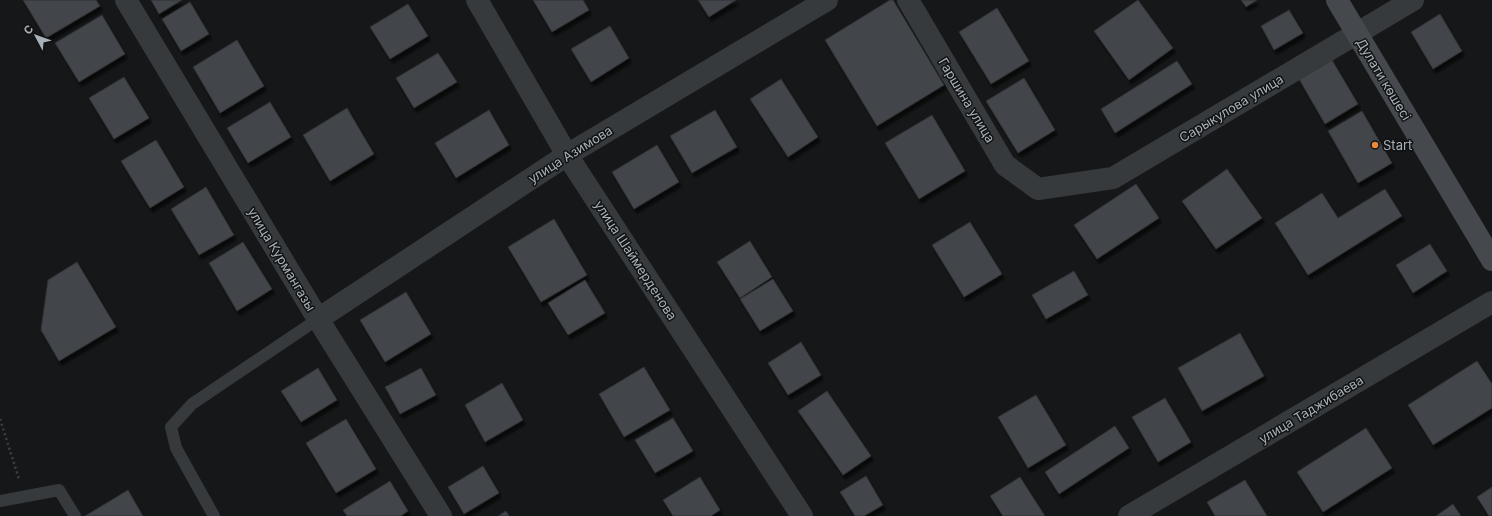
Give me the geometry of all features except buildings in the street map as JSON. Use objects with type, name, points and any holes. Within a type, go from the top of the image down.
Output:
[{"type":"main road","name":"Дулати көшесі","points":[[1337,0],[1492,260]]},
{"type":"street","name":"улица Курмангазы","points":[[126,0],[318,319],[441,516]]},
{"type":"street","name":"улица Шаймерденова","points":[[477,0],[567,154],[802,516]]},
{"type":"street","name":"улица Азимова","points":[[318,319],[567,154],[827,0]]},
{"type":"street","name":"Гаршина улица","points":[[908,0],[1005,165],[1038,189]]},
{"type":"street","name":"Сарыкулова улица","points":[[1038,189],[1113,178],[1413,0]]},
{"type":"street","name":"улица Таджибаева","points":[[1129,516],[1492,302]]},
{"type":"lane","points":[[214,516],[176,448],[171,427],[192,404],[318,319]]},
{"type":"lane","points":[[0,501],[59,490],[74,516]]},
{"type":"path","points":[[0,419],[25,496]]},
{"type":"place","name":"Start","points":[[1375,145]]}]
